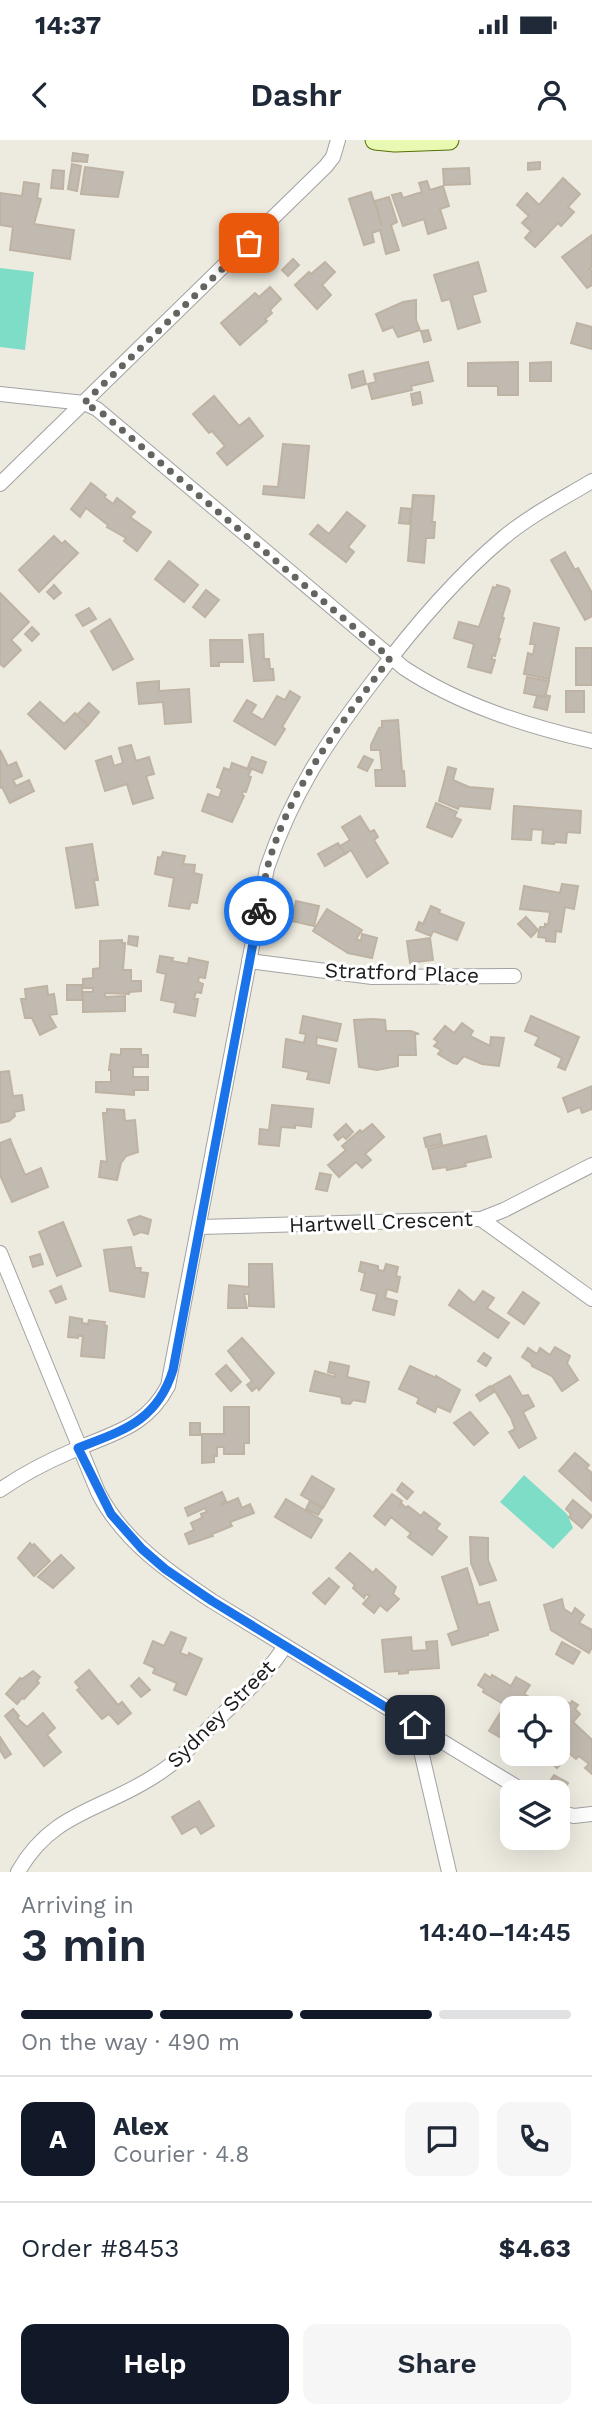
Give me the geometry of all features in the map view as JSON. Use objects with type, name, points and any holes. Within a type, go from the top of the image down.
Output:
[{"type":"street","points":[[0,484],[326,166],[333,157],[338,140]]},
{"type":"street","points":[[375,140],[449,140]]},
{"type":"street","points":[[0,394],[84,403],[102,413],[390,658],[422,680],[446,693],[505,717],[592,741]]},
{"type":"street","points":[[0,1490],[29,1471],[132,1426],[149,1414],[161,1399],[173,1370],[267,868],[302,784],[327,742],[390,658],[456,583],[504,537],[592,481]]},
{"type":"street","name":"Stratford Place","points":[[249,961],[372,977],[514,976]]},
{"type":"street","name":"Hartwell Crescent","points":[[199,1227],[481,1219],[592,1165]]},
{"type":"street","points":[[481,1219],[592,1299]]},
{"type":"street","points":[[0,1253],[78,1448],[104,1505],[120,1527],[165,1569],[285,1646],[505,1780]]},
{"type":"street","name":"Sydney Street","points":[[18,1872],[37,1844],[54,1828],[166,1769],[270,1667],[285,1646]]},
{"type":"street","points":[[415,1725],[449,1872]]},
{"type":"street","points":[[570,1815],[591,1814]]},
{"type":"shaded area","points":[[0,268],[34,272],[25,350],[0,347]]},
{"type":"shaded area","points":[[524,1475],[567,1514],[573,1528],[553,1549],[500,1502]]},
{"type":"building","points":[[73,153],[88,155],[87,162],[72,161]]},
{"type":"building","points":[[540,162],[540,169],[528,170],[528,163]]},
{"type":"building","points":[[72,164],[81,166],[77,191],[68,189]]},
{"type":"building","points":[[85,167],[123,172],[118,197],[81,194]]},
{"type":"building","points":[[469,168],[470,184],[444,185],[443,169]]},
{"type":"building","points":[[53,170],[64,171],[63,189],[51,188]]},
{"type":"building","points":[[563,178],[580,194],[568,207],[574,212],[561,226],[558,223],[535,247],[525,238],[531,231],[522,223],[529,216],[517,205],[527,193],[539,205]]},
{"type":"building","points":[[427,181],[430,190],[443,186],[449,206],[440,209],[446,228],[428,234],[424,219],[403,226],[392,195],[401,193],[403,198],[422,192],[419,183]]},
{"type":"building","points":[[24,182],[39,184],[37,198],[41,199],[34,224],[74,230],[70,259],[10,250],[13,227],[0,225],[0,193],[22,196]]},
{"type":"building","points":[[371,192],[382,226],[375,201],[389,197],[397,222],[391,225],[399,250],[386,254],[380,230],[372,233],[374,242],[364,245],[349,199]]},
{"type":"building","points":[[592,235],[592,285],[587,288],[562,257]]},
{"type":"building","points":[[293,259],[299,265],[288,276],[282,270]]},
{"type":"building","points":[[325,262],[335,272],[322,285],[331,295],[317,309],[295,285]]},
{"type":"building","points":[[478,262],[486,291],[472,295],[480,322],[458,329],[450,299],[442,301],[434,275]]},
{"type":"building","points":[[270,287],[281,299],[270,310],[272,313],[265,319],[267,321],[240,345],[221,323],[255,293],[259,297]]},
{"type":"building","points":[[416,300],[416,320],[420,330],[398,337],[393,327],[383,331],[376,314],[403,302]]},
{"type":"building","points":[[577,323],[592,327],[592,349],[571,343]]},
{"type":"building","points":[[428,330],[431,340],[424,342],[421,331]]},
{"type":"building","points":[[428,362],[433,381],[411,386],[412,390],[372,399],[368,384],[376,382],[374,374]]},
{"type":"building","points":[[518,362],[518,395],[498,395],[498,386],[468,386],[468,363]]},
{"type":"building","points":[[551,362],[551,381],[530,381],[530,363]]},
{"type":"building","points":[[363,371],[366,384],[352,388],[349,375]]},
{"type":"building","points":[[420,392],[422,403],[413,405],[411,394]]},
{"type":"building","points":[[214,396],[239,426],[249,418],[263,436],[227,465],[217,453],[225,446],[212,431],[209,433],[193,414]]},
{"type":"building","points":[[283,444],[309,446],[304,498],[263,494],[264,486],[278,487]]},
{"type":"building","points":[[91,483],[113,504],[117,498],[135,512],[130,517],[151,532],[137,551],[124,541],[126,538],[107,527],[108,525],[86,508],[80,517],[71,509]]},
{"type":"building","points":[[413,495],[434,496],[434,538],[426,538],[424,563],[408,561]]},
{"type":"building","points":[[401,508],[411,509],[409,524],[399,523]]},
{"type":"building","points":[[347,512],[365,526],[348,547],[354,552],[346,562],[310,534],[318,525],[329,534]]},
{"type":"building","points":[[54,536],[62,544],[65,541],[78,553],[39,592],[19,570]]},
{"type":"building","points":[[565,552],[592,593],[592,616],[585,620],[551,560]]},
{"type":"building","points":[[169,561],[198,585],[184,602],[155,579]]},
{"type":"building","points":[[54,585],[61,593],[54,599],[47,592]]},
{"type":"building","points":[[497,585],[510,591],[502,617],[500,639],[495,656],[491,659],[495,660],[491,673],[468,667],[474,644],[454,638],[459,622],[479,627],[493,587],[496,588]]},
{"type":"building","points":[[206,590],[219,600],[205,617],[193,607]]},
{"type":"building","points":[[0,593],[29,622],[11,640],[21,650],[4,667],[0,664]]},
{"type":"building","points":[[89,608],[96,619],[83,626],[76,615]]},
{"type":"building","points":[[110,619],[133,659],[113,670],[91,631]]},
{"type":"building","points":[[534,623],[559,628],[549,679],[524,674],[528,653],[533,655],[535,644],[530,644]]},
{"type":"building","points":[[32,627],[39,634],[32,641],[25,634]]},
{"type":"building","points":[[263,634],[264,659],[269,659],[274,680],[254,681],[249,635]]},
{"type":"building","points":[[210,640],[242,640],[243,662],[219,662],[219,666],[211,666]]},
{"type":"building","points":[[576,648],[592,648],[592,685],[576,685]]},
{"type":"building","points":[[527,677],[549,681],[545,697],[524,693]]},
{"type":"building","points":[[159,681],[159,691],[189,689],[191,722],[165,724],[163,702],[139,704],[137,683]]},
{"type":"building","points":[[290,691],[300,697],[282,727],[285,729],[275,745],[234,721],[247,700],[256,705],[251,713],[263,720],[277,696],[285,700]]},
{"type":"building","points":[[566,691],[584,691],[584,712],[566,712]]},
{"type":"building","points":[[537,696],[550,696],[547,710],[534,707]]},
{"type":"building","points":[[40,702],[64,724],[75,713],[88,725],[65,749],[28,714]]},
{"type":"building","points":[[89,703],[99,712],[88,725],[77,715]]},
{"type":"building","points":[[398,720],[405,786],[376,786],[375,770],[382,770],[380,750],[371,750],[371,745],[382,727],[382,721]]},
{"type":"building","points":[[131,745],[136,761],[149,757],[154,774],[146,776],[153,798],[133,804],[127,784],[105,791],[96,761],[111,756],[114,766],[123,763],[119,748]]},
{"type":"building","points":[[0,750],[8,766],[16,762],[22,776],[13,780],[16,786],[29,780],[34,791],[10,803],[2,787],[0,788]]},
{"type":"building","points":[[364,756],[373,760],[367,771],[358,767]]},
{"type":"building","points":[[252,757],[266,762],[262,773],[248,767]]},
{"type":"building","points":[[232,763],[251,770],[248,776],[251,777],[232,822],[202,811],[208,794],[219,798],[222,789],[217,787],[224,768],[230,770]]},
{"type":"building","points":[[448,767],[456,769],[453,780],[469,787],[493,789],[490,809],[459,806],[458,809],[439,801]]},
{"type":"building","points":[[436,803],[457,812],[454,817],[461,820],[452,837],[427,827]]},
{"type":"building","points":[[514,806],[581,811],[580,833],[567,832],[566,843],[542,843],[543,830],[532,829],[531,840],[512,839]]},
{"type":"building","points":[[360,816],[370,832],[374,830],[378,837],[374,840],[388,863],[367,877],[351,850],[345,854],[340,846],[350,840],[342,827]]},
{"type":"building","points":[[338,843],[345,854],[325,866],[318,854]]},
{"type":"building","points":[[92,844],[98,880],[94,880],[98,905],[76,908],[66,848]]},
{"type":"building","points":[[163,852],[185,856],[183,864],[195,865],[194,873],[202,875],[197,903],[191,902],[189,909],[169,906],[174,878],[155,874],[158,857],[161,858]]},
{"type":"building","points":[[562,884],[578,886],[574,909],[565,907],[561,932],[556,931],[555,942],[546,941],[546,938],[538,937],[540,927],[548,925],[550,912],[520,909],[524,886],[560,893]]},
{"type":"building","points":[[296,901],[319,906],[314,926],[292,921]]},
{"type":"building","points":[[431,906],[440,910],[439,913],[464,923],[457,940],[433,931],[431,936],[416,930],[419,922],[423,924]]},
{"type":"building","points":[[327,909],[362,930],[356,939],[361,941],[362,934],[377,938],[372,958],[348,953],[313,931]]},
{"type":"building","points":[[526,917],[538,930],[531,937],[518,924]]},
{"type":"building","points":[[129,936],[138,937],[137,946],[128,944]]},
{"type":"building","points":[[430,938],[433,960],[410,963],[407,941]]},
{"type":"building","points":[[122,940],[122,943],[125,943],[123,970],[131,970],[131,981],[141,981],[141,991],[129,994],[105,993],[105,997],[125,996],[125,1011],[83,1012],[83,992],[93,992],[93,988],[83,988],[83,979],[93,978],[93,969],[100,968],[100,941]]},
{"type":"building","points":[[160,956],[188,964],[189,958],[208,962],[205,978],[199,977],[198,982],[203,984],[201,993],[196,992],[194,999],[198,999],[195,1016],[174,1012],[176,1003],[161,1000],[166,974],[157,972]]},
{"type":"building","points":[[67,985],[82,985],[82,1000],[67,1000]]},
{"type":"building","points":[[47,986],[48,995],[54,994],[57,1014],[49,1015],[56,1027],[40,1035],[32,1018],[25,1018],[21,999],[26,999],[25,989]]},
{"type":"building","points":[[303,1016],[341,1024],[337,1041],[317,1037],[316,1045],[336,1049],[329,1083],[307,1079],[309,1072],[283,1067],[286,1039],[304,1043],[306,1034],[300,1033]]},
{"type":"building","points":[[531,1016],[579,1037],[565,1070],[558,1067],[562,1058],[535,1045],[539,1037],[525,1031]]},
{"type":"building","points":[[354,1020],[385,1020],[386,1031],[411,1031],[419,1034],[415,1034],[416,1055],[398,1055],[398,1066],[377,1070],[359,1067]]},
{"type":"building","points":[[462,1023],[473,1031],[470,1036],[490,1046],[491,1037],[504,1038],[499,1066],[482,1064],[464,1056],[457,1064],[438,1054],[441,1050],[434,1046],[438,1042],[434,1039],[445,1026],[454,1033]]},
{"type":"building","points":[[121,1049],[141,1049],[141,1055],[148,1055],[148,1067],[133,1067],[133,1077],[148,1077],[148,1090],[134,1090],[134,1095],[96,1092],[96,1082],[111,1082],[111,1054],[121,1055]]},
{"type":"building","points":[[9,1071],[13,1096],[22,1095],[24,1110],[14,1112],[15,1116],[9,1121],[0,1123],[0,1072]]},
{"type":"building","points":[[592,1086],[592,1109],[582,1113],[580,1107],[568,1112],[563,1098]]},
{"type":"building","points":[[272,1105],[313,1109],[311,1127],[281,1127],[279,1146],[259,1144],[260,1129],[269,1130]]},
{"type":"building","points":[[107,1109],[124,1110],[125,1121],[135,1120],[138,1152],[126,1156],[121,1163],[117,1180],[99,1177],[101,1161],[107,1162],[103,1113],[107,1113]]},
{"type":"building","points":[[346,1124],[353,1132],[346,1139],[343,1136],[338,1140],[334,1135]]},
{"type":"building","points":[[372,1124],[384,1137],[365,1154],[371,1160],[362,1168],[356,1162],[339,1177],[328,1165],[346,1150],[342,1146],[360,1130],[362,1132]]},
{"type":"building","points":[[440,1134],[442,1144],[426,1147],[424,1138]]},
{"type":"building","points":[[486,1136],[491,1157],[447,1170],[446,1167],[433,1169],[428,1149]]},
{"type":"building","points":[[10,1139],[25,1175],[41,1168],[48,1187],[12,1202],[0,1175],[0,1143]]},
{"type":"building","points":[[320,1173],[331,1175],[327,1191],[316,1189]]},
{"type":"building","points":[[140,1216],[151,1220],[148,1234],[141,1232],[134,1235],[128,1220]]},
{"type":"building","points":[[63,1222],[81,1266],[57,1276],[39,1232]]},
{"type":"building","points":[[131,1247],[135,1268],[141,1268],[140,1272],[148,1273],[144,1297],[110,1291],[104,1250]]},
{"type":"building","points":[[40,1254],[43,1264],[33,1267],[30,1257]]},
{"type":"building","points":[[361,1262],[378,1266],[378,1270],[384,1271],[386,1264],[398,1267],[396,1276],[400,1277],[397,1292],[387,1289],[385,1298],[397,1301],[394,1315],[373,1310],[377,1294],[361,1290],[365,1273],[359,1271]]},
{"type":"building","points":[[249,1264],[272,1264],[274,1307],[249,1306],[249,1294],[244,1294],[247,1308],[228,1308],[229,1285],[249,1287]]},
{"type":"building","points":[[61,1286],[66,1299],[56,1303],[50,1291]]},
{"type":"building","points":[[459,1290],[474,1303],[483,1291],[494,1298],[487,1308],[509,1323],[498,1338],[449,1305]]},
{"type":"building","points":[[523,1292],[539,1303],[524,1324],[508,1313]]},
{"type":"building","points":[[70,1317],[82,1319],[82,1323],[88,1324],[89,1320],[105,1322],[104,1325],[107,1326],[104,1358],[81,1356],[83,1336],[68,1337]]},
{"type":"building","points":[[242,1338],[274,1373],[259,1390],[257,1387],[252,1391],[247,1385],[252,1381],[228,1351]]},
{"type":"building","points":[[555,1347],[570,1356],[567,1363],[578,1380],[562,1391],[552,1376],[532,1366],[522,1357],[528,1348],[537,1354],[540,1348],[550,1355]]},
{"type":"building","points":[[484,1353],[491,1358],[486,1366],[478,1361]]},
{"type":"building","points":[[330,1362],[349,1366],[347,1377],[369,1382],[365,1402],[353,1400],[350,1404],[342,1403],[341,1397],[310,1391],[315,1371],[335,1377],[335,1374],[328,1372]]},
{"type":"building","points":[[226,1365],[241,1382],[231,1391],[216,1374]]},
{"type":"building","points":[[410,1366],[436,1376],[460,1390],[450,1412],[437,1406],[435,1412],[417,1403],[419,1398],[399,1389]]},
{"type":"building","points":[[510,1376],[522,1396],[528,1395],[534,1406],[523,1412],[536,1438],[519,1448],[509,1432],[515,1429],[511,1418],[492,1386]]},
{"type":"building","points":[[490,1386],[494,1392],[480,1401],[476,1395]]},
{"type":"building","points":[[224,1407],[249,1407],[249,1443],[244,1443],[244,1454],[224,1454],[224,1447],[217,1447],[214,1462],[202,1463],[202,1434],[224,1434]]},
{"type":"building","points":[[470,1412],[488,1433],[474,1445],[454,1423]]},
{"type":"building","points":[[190,1423],[200,1423],[200,1435],[190,1435]]},
{"type":"building","points":[[575,1453],[589,1465],[586,1468],[592,1473],[591,1500],[559,1471]]},
{"type":"building","points":[[312,1476],[334,1489],[323,1508],[301,1495]]},
{"type":"building","points":[[402,1483],[413,1492],[407,1499],[397,1490]]},
{"type":"building","points":[[222,1492],[226,1501],[221,1503],[222,1505],[238,1498],[242,1508],[250,1504],[254,1513],[230,1522],[232,1526],[212,1534],[213,1536],[189,1544],[185,1534],[194,1530],[191,1523],[202,1518],[201,1514],[207,1512],[205,1508],[188,1516],[185,1508]]},
{"type":"building","points":[[392,1494],[402,1501],[399,1506],[401,1503],[406,1508],[408,1506],[421,1516],[424,1512],[440,1524],[436,1529],[447,1537],[432,1555],[408,1537],[411,1533],[391,1517],[385,1525],[374,1516]]},
{"type":"building","points":[[286,1499],[322,1520],[311,1538],[275,1517]]},
{"type":"building","points":[[573,1500],[592,1516],[582,1528],[569,1517],[571,1514],[566,1509]]},
{"type":"building","points":[[310,1501],[322,1508],[318,1515],[306,1509]]},
{"type":"building","points":[[470,1537],[488,1538],[488,1560],[496,1580],[480,1585],[471,1563]]},
{"type":"building","points":[[30,1543],[50,1561],[34,1576],[18,1558]]},
{"type":"building","points":[[350,1553],[373,1573],[376,1569],[396,1587],[393,1594],[399,1599],[387,1611],[380,1605],[374,1613],[363,1604],[370,1596],[366,1594],[364,1598],[353,1588],[355,1585],[336,1568]]},
{"type":"building","points":[[61,1555],[74,1568],[53,1588],[38,1577]]},
{"type":"building","points":[[467,1568],[478,1605],[489,1602],[498,1630],[452,1645],[448,1634],[459,1630],[442,1577]]},
{"type":"building","points":[[329,1578],[339,1587],[325,1604],[313,1593]]},
{"type":"building","points":[[562,1599],[564,1609],[572,1614],[575,1608],[584,1615],[579,1623],[592,1630],[592,1647],[589,1653],[551,1630],[544,1605]]},
{"type":"building","points":[[171,1632],[186,1638],[180,1653],[188,1656],[189,1653],[202,1659],[186,1695],[174,1690],[177,1683],[153,1673],[155,1668],[144,1663],[153,1641],[164,1646]]},
{"type":"building","points":[[411,1637],[412,1651],[427,1650],[426,1642],[437,1641],[439,1668],[408,1670],[408,1673],[399,1674],[399,1671],[385,1672],[382,1640]]},
{"type":"building","points":[[562,1642],[580,1652],[573,1664],[556,1654]]},
{"type":"building","points":[[89,1670],[118,1705],[122,1702],[131,1713],[118,1724],[109,1714],[102,1719],[77,1690],[80,1688],[75,1682]]},
{"type":"building","points":[[33,1671],[40,1677],[37,1681],[39,1683],[17,1704],[6,1694],[20,1678]]},
{"type":"building","points":[[485,1674],[511,1686],[516,1677],[530,1685],[524,1694],[528,1696],[500,1696],[500,1702],[483,1692],[484,1689],[478,1685]]},
{"type":"building","points":[[139,1678],[150,1690],[141,1697],[131,1686]]},
{"type":"building","points":[[572,1701],[578,1705],[575,1709],[580,1714],[573,1722],[592,1740],[592,1774],[585,1768],[589,1764],[579,1756],[576,1759],[570,1754]]},
{"type":"building","points":[[13,1709],[19,1716],[17,1718],[27,1727],[43,1713],[55,1728],[47,1735],[61,1752],[44,1766],[5,1716]]},
{"type":"building","points":[[500,1713],[500,1737],[489,1731]]},
{"type":"building","points":[[0,1737],[11,1754],[5,1758],[0,1750]]},
{"type":"building","points":[[199,1801],[214,1826],[201,1834],[196,1826],[182,1834],[172,1817]]},
{"type":"way so far","points":[[249,243],[84,403],[102,413],[390,658],[327,742],[302,784],[276,841],[267,868],[259,911]]},
{"type":"route","points":[[259,911],[168,1386],[149,1414],[132,1426],[78,1448],[104,1505],[120,1527],[165,1569],[212,1601],[415,1725]]}]
